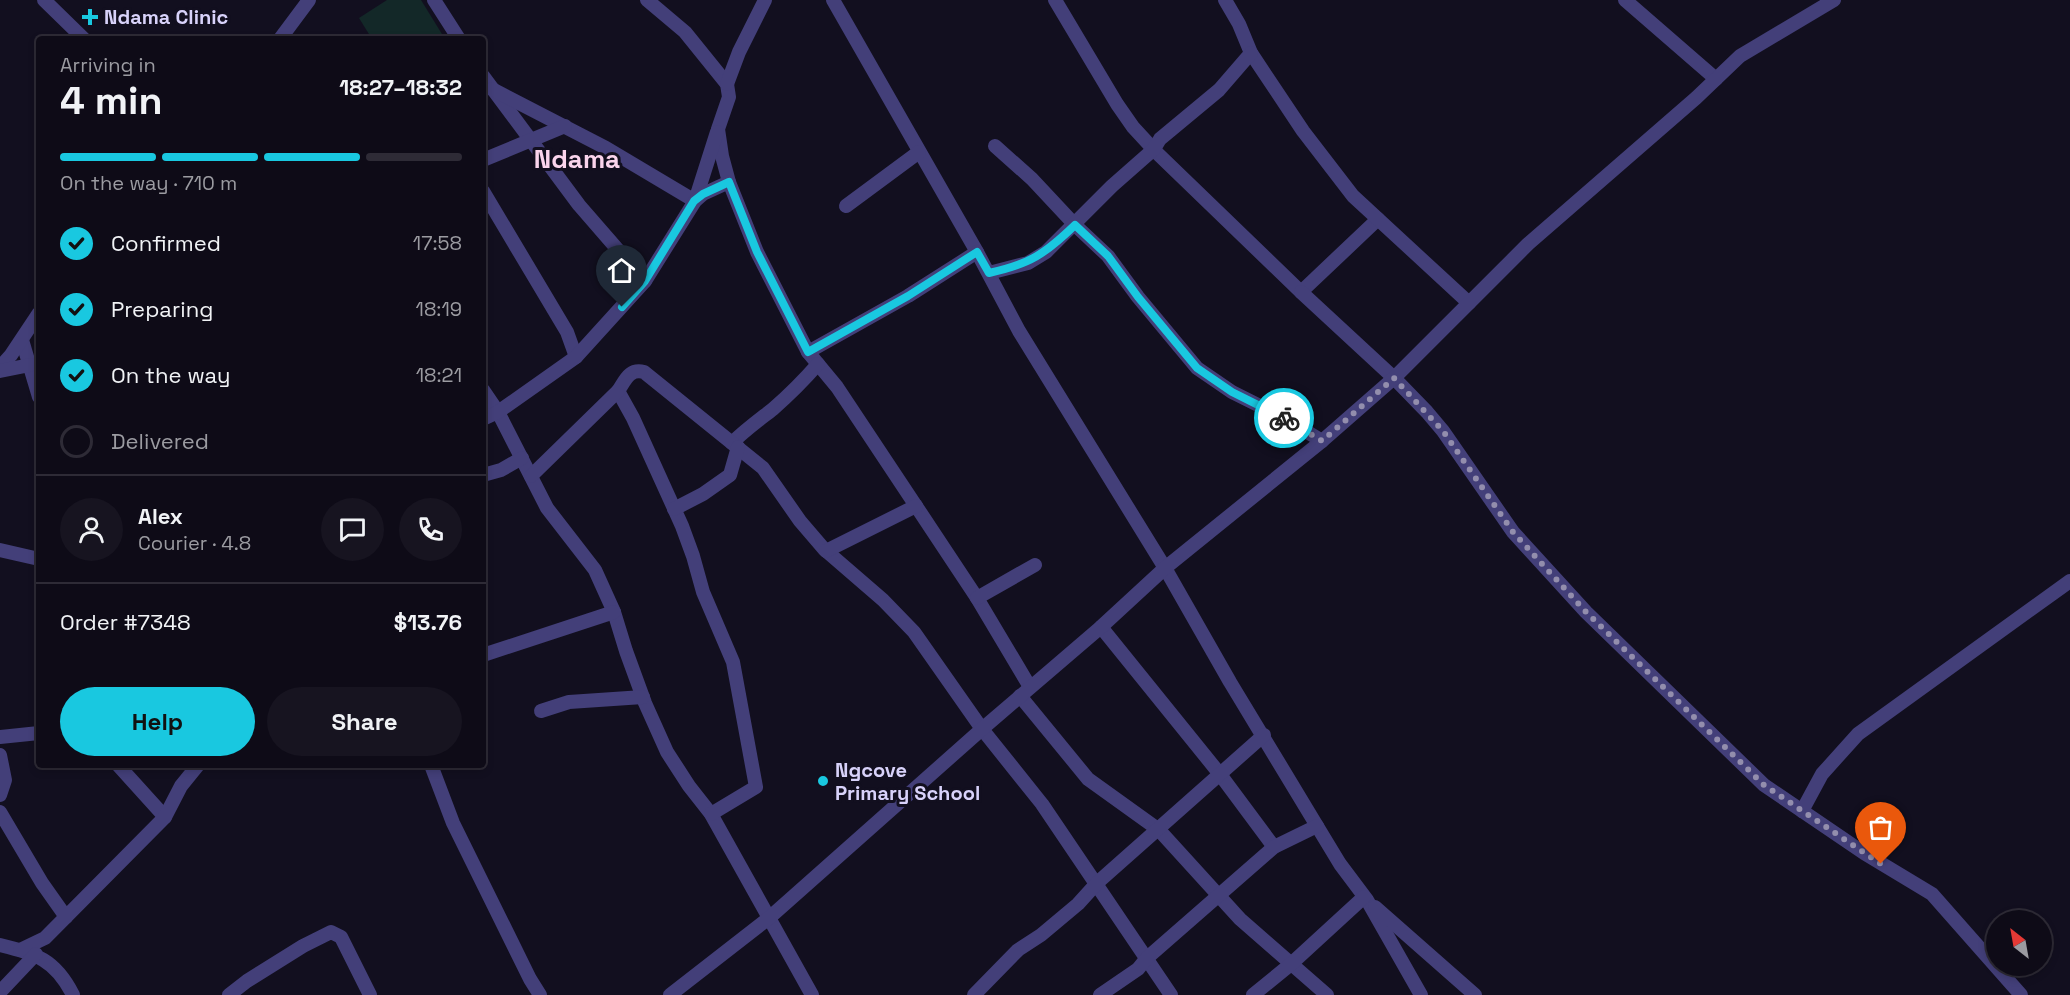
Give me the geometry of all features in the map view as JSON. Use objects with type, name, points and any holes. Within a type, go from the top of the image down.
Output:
[{"type":"street","points":[[44,0],[81,36]]},
{"type":"street","points":[[282,36],[309,0]]},
{"type":"street","points":[[434,0],[457,36]]},
{"type":"street","points":[[646,0],[685,32],[728,84]]},
{"type":"street","points":[[486,418],[498,412],[576,357],[645,281],[694,201],[729,97],[728,84],[739,52],[765,0]]},
{"type":"street","points":[[833,0],[989,273],[1019,331],[1165,568],[1317,826],[1366,898],[1421,995]]},
{"type":"street","points":[[1055,0],[1133,127],[1301,292],[1394,378],[1443,431],[1513,532],[1586,612],[1764,785],[1864,854],[1932,894],[2022,995]]},
{"type":"street","points":[[1225,0],[1239,24],[1251,53],[1326,163],[1353,196],[1469,303]]},
{"type":"street","points":[[1625,0],[1716,79]]},
{"type":"street","points":[[670,995],[769,918],[1101,627],[1165,568],[1322,441],[1394,378],[1552,222],[1740,56],[1834,0]]},
{"type":"street","points":[[989,273],[1016,267],[1036,258],[1053,246],[1112,186],[1154,149],[1160,139],[1219,90],[1251,53]]},
{"type":"street","points":[[486,80],[579,205],[645,281]]},
{"type":"street","points":[[492,89],[606,147],[694,201]]},
{"type":"street","points":[[486,159],[565,126]]},
{"type":"street","points":[[718,129],[729,182],[757,252],[808,352],[837,387],[977,598],[1025,692],[1088,779],[1159,830],[1240,919],[1327,995]]},
{"type":"street","points":[[995,146],[1032,179],[1108,256],[1138,297],[1197,368],[1232,392],[1286,419],[1322,441]]},
{"type":"street","points":[[846,206],[919,152]]},
{"type":"street","points":[[694,201],[703,194],[729,182]]},
{"type":"street","points":[[486,196],[567,332],[576,357]]},
{"type":"street","points":[[1301,292],[1378,219]]},
{"type":"street","points":[[808,352],[908,296],[977,252]]},
{"type":"street","points":[[0,380],[4,369],[36,319]]},
{"type":"street","points":[[22,340],[36,386]]},
{"type":"street","points":[[674,509],[703,494],[730,475],[735,445],[748,426],[772,410],[818,364]]},
{"type":"street","points":[[4,369],[30,365]]},
{"type":"street","points":[[531,476],[618,392],[628,375],[636,370],[644,372],[735,445],[763,468],[800,521],[826,551],[883,600],[914,632],[982,729],[1042,804],[1171,995]]},
{"type":"street","points":[[618,392],[633,418],[674,509],[693,556],[707,602],[733,662],[756,788],[711,814]]},
{"type":"street","points":[[486,394],[498,412],[547,507],[595,570],[614,612],[643,696],[667,752],[711,814],[812,995]]},
{"type":"street","points":[[486,474],[501,470],[522,458]]},
{"type":"street","points":[[826,551],[916,506]]},
{"type":"street","points":[[0,550],[36,558]]},
{"type":"street","points":[[977,598],[1035,565]]},
{"type":"street","points":[[1802,811],[1821,774],[1858,734],[2070,581]]},
{"type":"street","points":[[486,654],[614,612]]},
{"type":"street","points":[[1101,627],[1219,773],[1274,847]]},
{"type":"street","points":[[541,711],[569,702],[643,696]]},
{"type":"street","points":[[0,737],[36,733]]},
{"type":"street","points":[[974,995],[1018,950],[1041,935],[1078,904],[1097,883],[1264,735]]},
{"type":"street","points":[[0,755],[5,780],[0,795]]},
{"type":"street","points":[[121,768],[165,817]]},
{"type":"street","points":[[20,950],[45,938],[165,817],[181,786],[196,768]]},
{"type":"street","points":[[432,768],[453,823],[525,970],[540,995]]},
{"type":"street","points":[[0,812],[42,883],[66,917]]},
{"type":"street","points":[[1100,995],[1138,969],[1147,958],[1274,847],[1317,826]]},
{"type":"street","points":[[1253,995],[1366,898]]},
{"type":"street","points":[[1366,898],[1475,995]]},
{"type":"street","points":[[229,995],[303,946],[331,932],[341,937],[370,995]]},
{"type":"street","points":[[0,945],[36,954],[56,969],[73,995]]},
{"type":"street","points":[[0,992],[36,954]]},
{"type":"green space","points":[[387,0],[421,0],[443,36],[370,36],[359,18]]},
{"type":"way so far","points":[[1284,418],[1322,441],[1394,378],[1443,431],[1513,532],[1586,612],[1764,785],[1881,864]]},
{"type":"place","name":"Ndama Clinic","points":[[90,17]]},
{"type":"place","name":"Ngcove Primary School","points":[[823,781]]},
{"type":"district","name":"Ndama","points":[[577,159]]},
{"type":"route","points":[[622,307],[645,281],[694,201],[703,194],[729,182],[757,252],[808,352],[908,296],[977,252],[989,273],[1004,270],[1028,262],[1046,252],[1075,225],[1108,256],[1138,297],[1197,368],[1232,392],[1284,418]]}]
